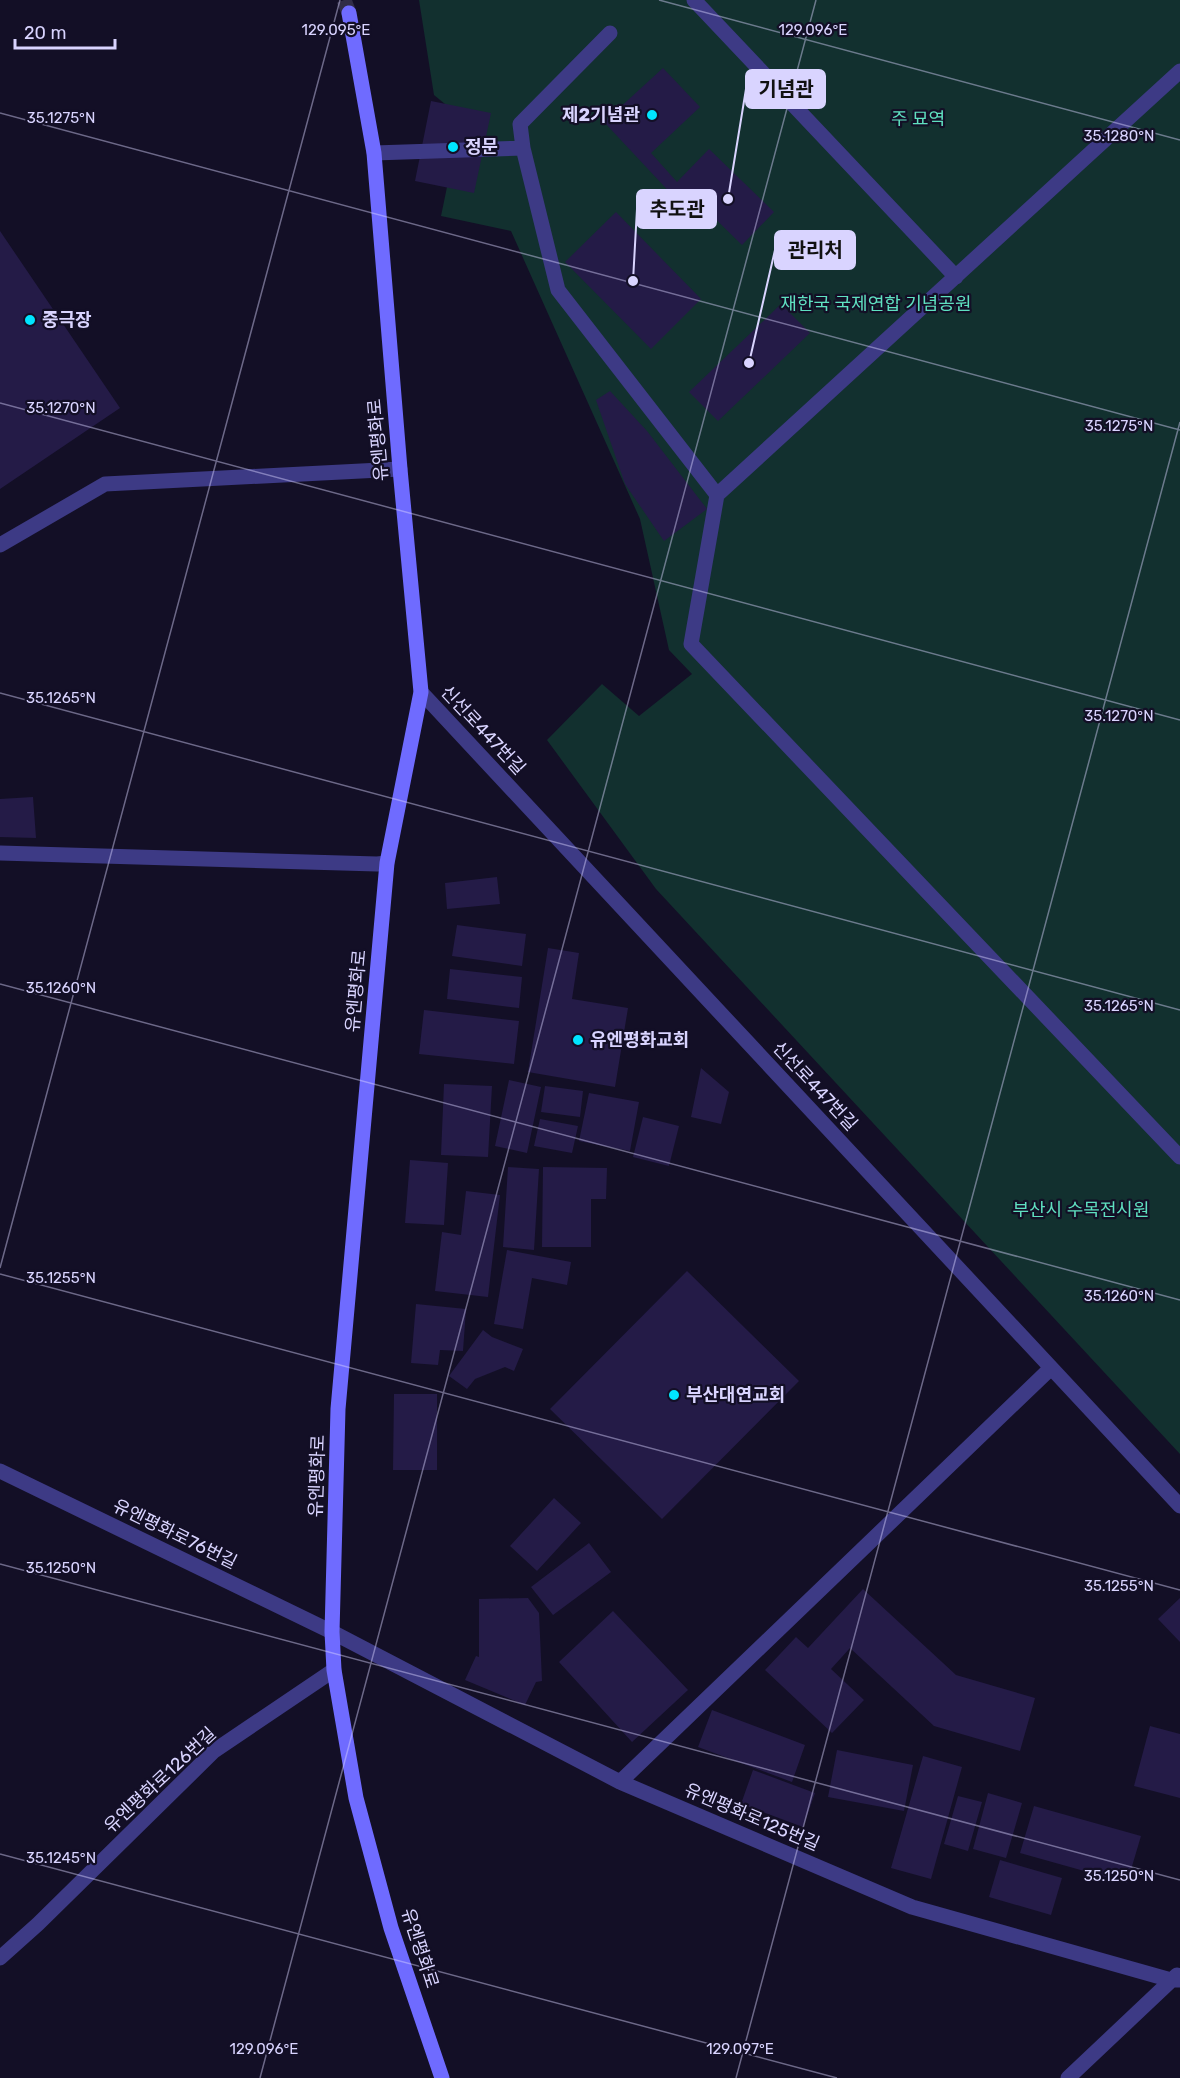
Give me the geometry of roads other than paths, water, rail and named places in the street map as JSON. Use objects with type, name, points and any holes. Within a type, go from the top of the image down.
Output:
[{"type":"main road","name":"유엔평화로","points":[[349,13],[374,153],[421,692],[387,863],[338,1409],[334,1670],[359,1809],[391,1928],[442,2078]]},
{"type":"street","points":[[694,0],[956,277]]},
{"type":"street","points":[[610,33],[520,123],[523,148],[558,290],[717,495]]},
{"type":"street","points":[[1180,71],[717,495],[691,644],[1180,1157]]},
{"type":"street","points":[[374,153],[523,148]]},
{"type":"street","points":[[0,544],[105,484],[400,469]]},
{"type":"street","name":"신선로447번길","points":[[421,692],[1180,1506]]},
{"type":"street","points":[[0,853],[387,863]]},
{"type":"street","points":[[620,1782],[1051,1368]]},
{"type":"street","name":"유엔평화로76번길","points":[[0,1471],[333,1632]]},
{"type":"street","name":"유엔평화로125번길","points":[[333,1632],[620,1782],[912,1907],[1177,1977]]},
{"type":"street","name":"유엔평화로126번길","points":[[0,1958],[47,1916],[214,1751],[334,1670]]},
{"type":"street","points":[[1068,2078],[1177,1977]]},
{"type":"tunnel","points":[[344,0],[349,13]]},
{"type":"place","name":"제2기념관","points":[[652,115]]},
{"type":"place","name":"정문","points":[[453,147]]},
{"type":"place","name":"기념관","points":[[728,199]]},
{"type":"place","name":"추도관","points":[[633,281]]},
{"type":"place","name":"중극장","points":[[30,320]]},
{"type":"place","name":"관리처","points":[[749,363]]},
{"type":"place","name":"유엔평화교회","points":[[578,1040]]},
{"type":"place","name":"부산대연교회","points":[[674,1395]]},
{"type":"park label","name":"주 묘역","points":[[918,119]]},
{"type":"park label","name":"재한국 국제연합 기념공원","points":[[876,304]]},
{"type":"park label","name":"부산시 수목전시원","points":[[1081,1210]]}]
